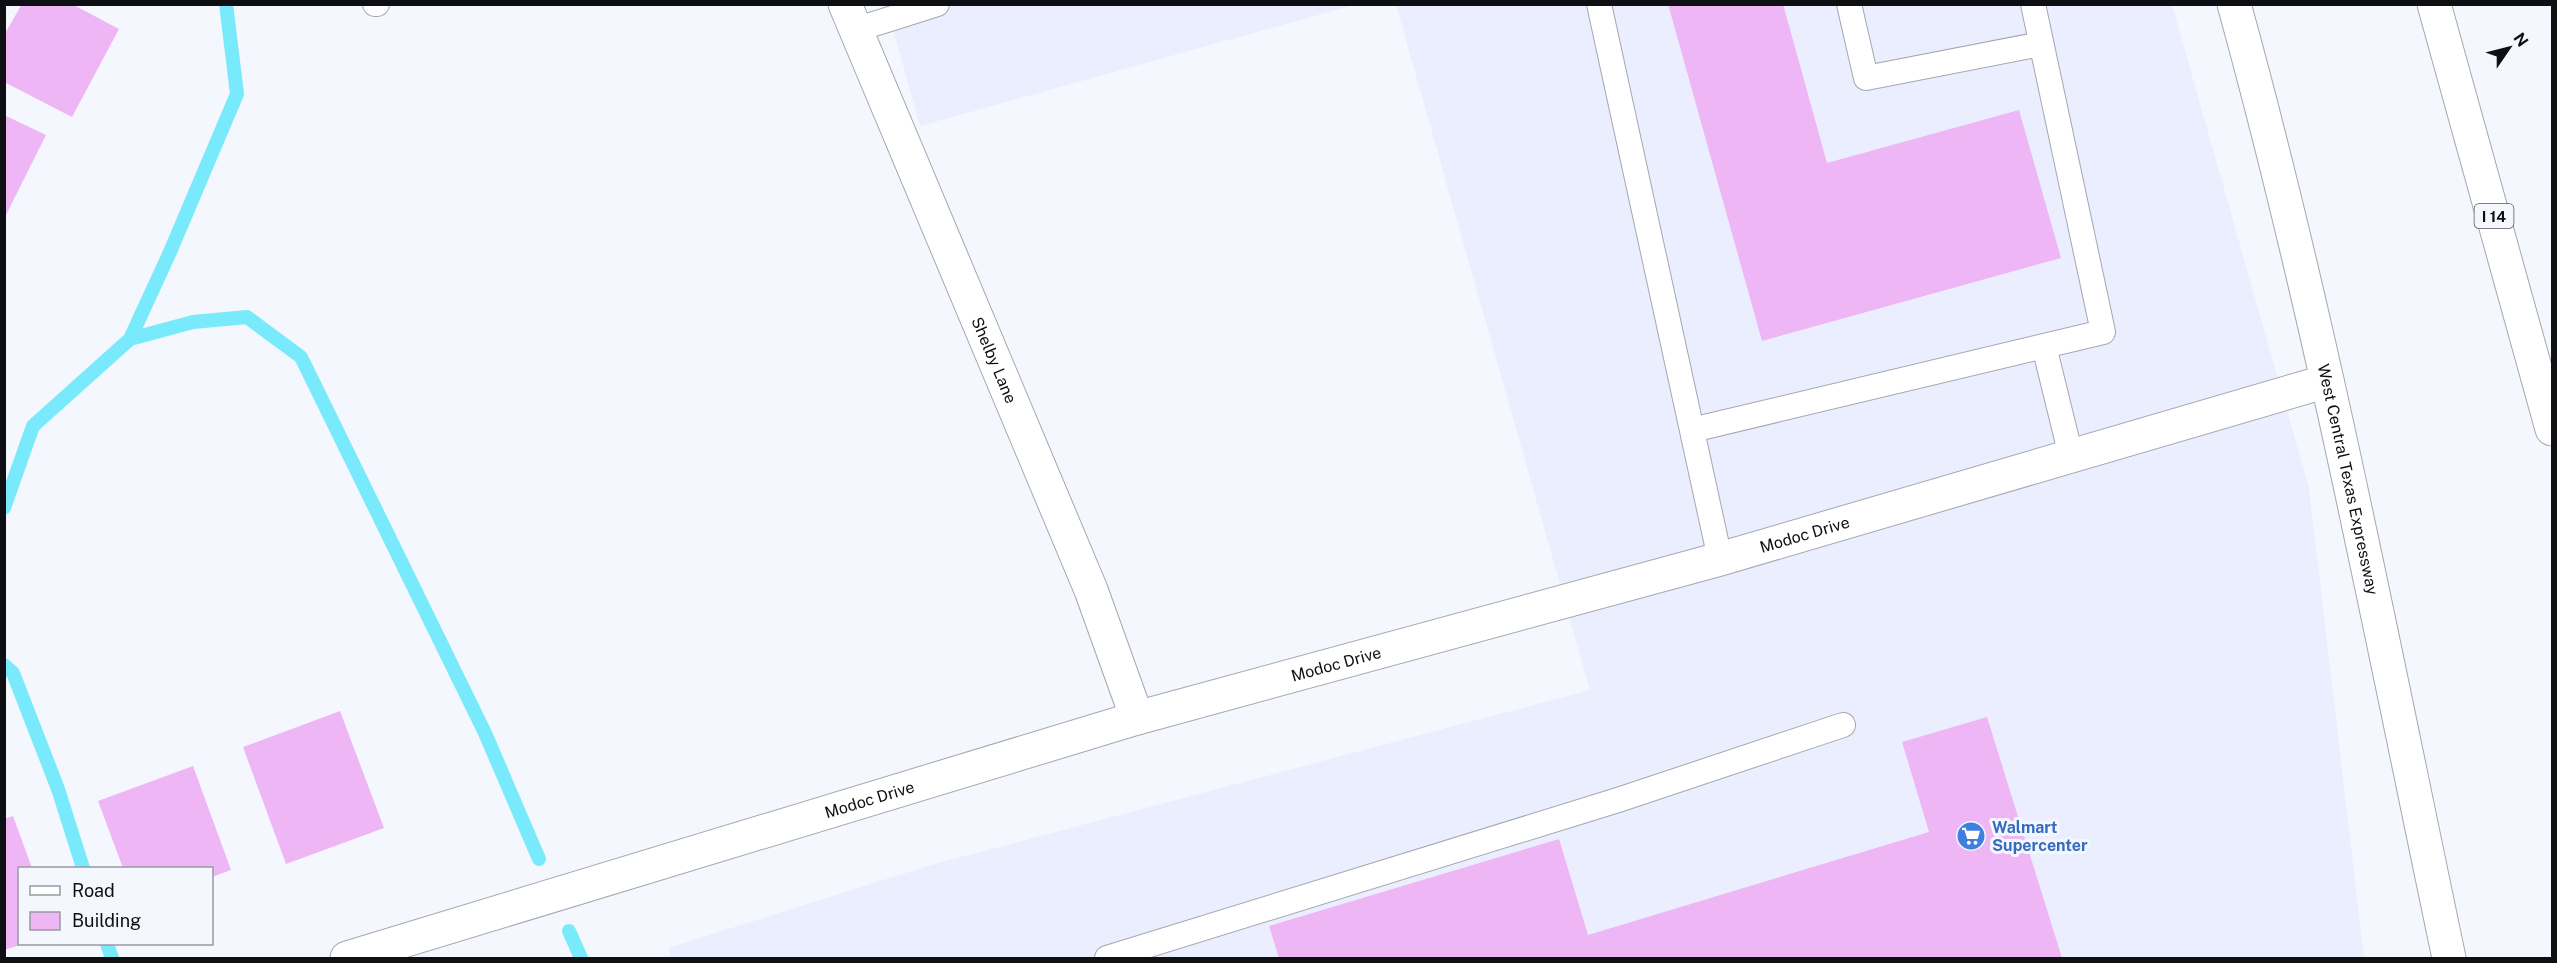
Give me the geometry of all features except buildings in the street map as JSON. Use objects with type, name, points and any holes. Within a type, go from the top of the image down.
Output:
[{"type":"main road","name":"West Central Texas Expressway","points":[[2234,4],[2264,111],[2327,381],[2449,958]]},
{"type":"main road","name":"I 14","points":[[2434,4],[2553,429]]},
{"type":"main road","name":"Shelby Lane","points":[[850,17],[1092,590],[1137,718]]},
{"type":"main road","name":"Modoc Drive","points":[[347,958],[1137,718],[1720,559],[2327,381]]},
{"type":"lane","points":[[850,17],[937,4]]},
{"type":"lane","points":[[1599,4],[1720,559]]},
{"type":"lane","points":[[1849,4],[1866,78],[2041,45]]},
{"type":"lane","points":[[1692,430],[2103,332],[2033,4]]},
{"type":"lane","points":[[2044,346],[2071,456]]},
{"type":"lane","points":[[1107,958],[1618,800],[1844,725]]},
{"type":"shaded area","points":[[886,4],[1354,5],[920,126]]},
{"type":"shaded area","points":[[1396,5],[2172,5],[2309,488],[2364,958],[671,958],[668,948],[931,865],[1590,690]]},
{"type":"waterway","points":[[4,508],[33,426],[130,339],[170,252],[237,94],[226,4]]},
{"type":"waterway","points":[[130,339],[193,322],[247,317],[301,357],[485,733],[539,859]]},
{"type":"waterway","points":[[4,665],[13,673],[58,789],[83,867]]},
{"type":"waterway","points":[[569,931],[581,958]]},
{"type":"waterway","points":[[107,945],[112,958]]},
{"type":"place","name":"Walmart Supercenter","points":[[1971,836]]}]
